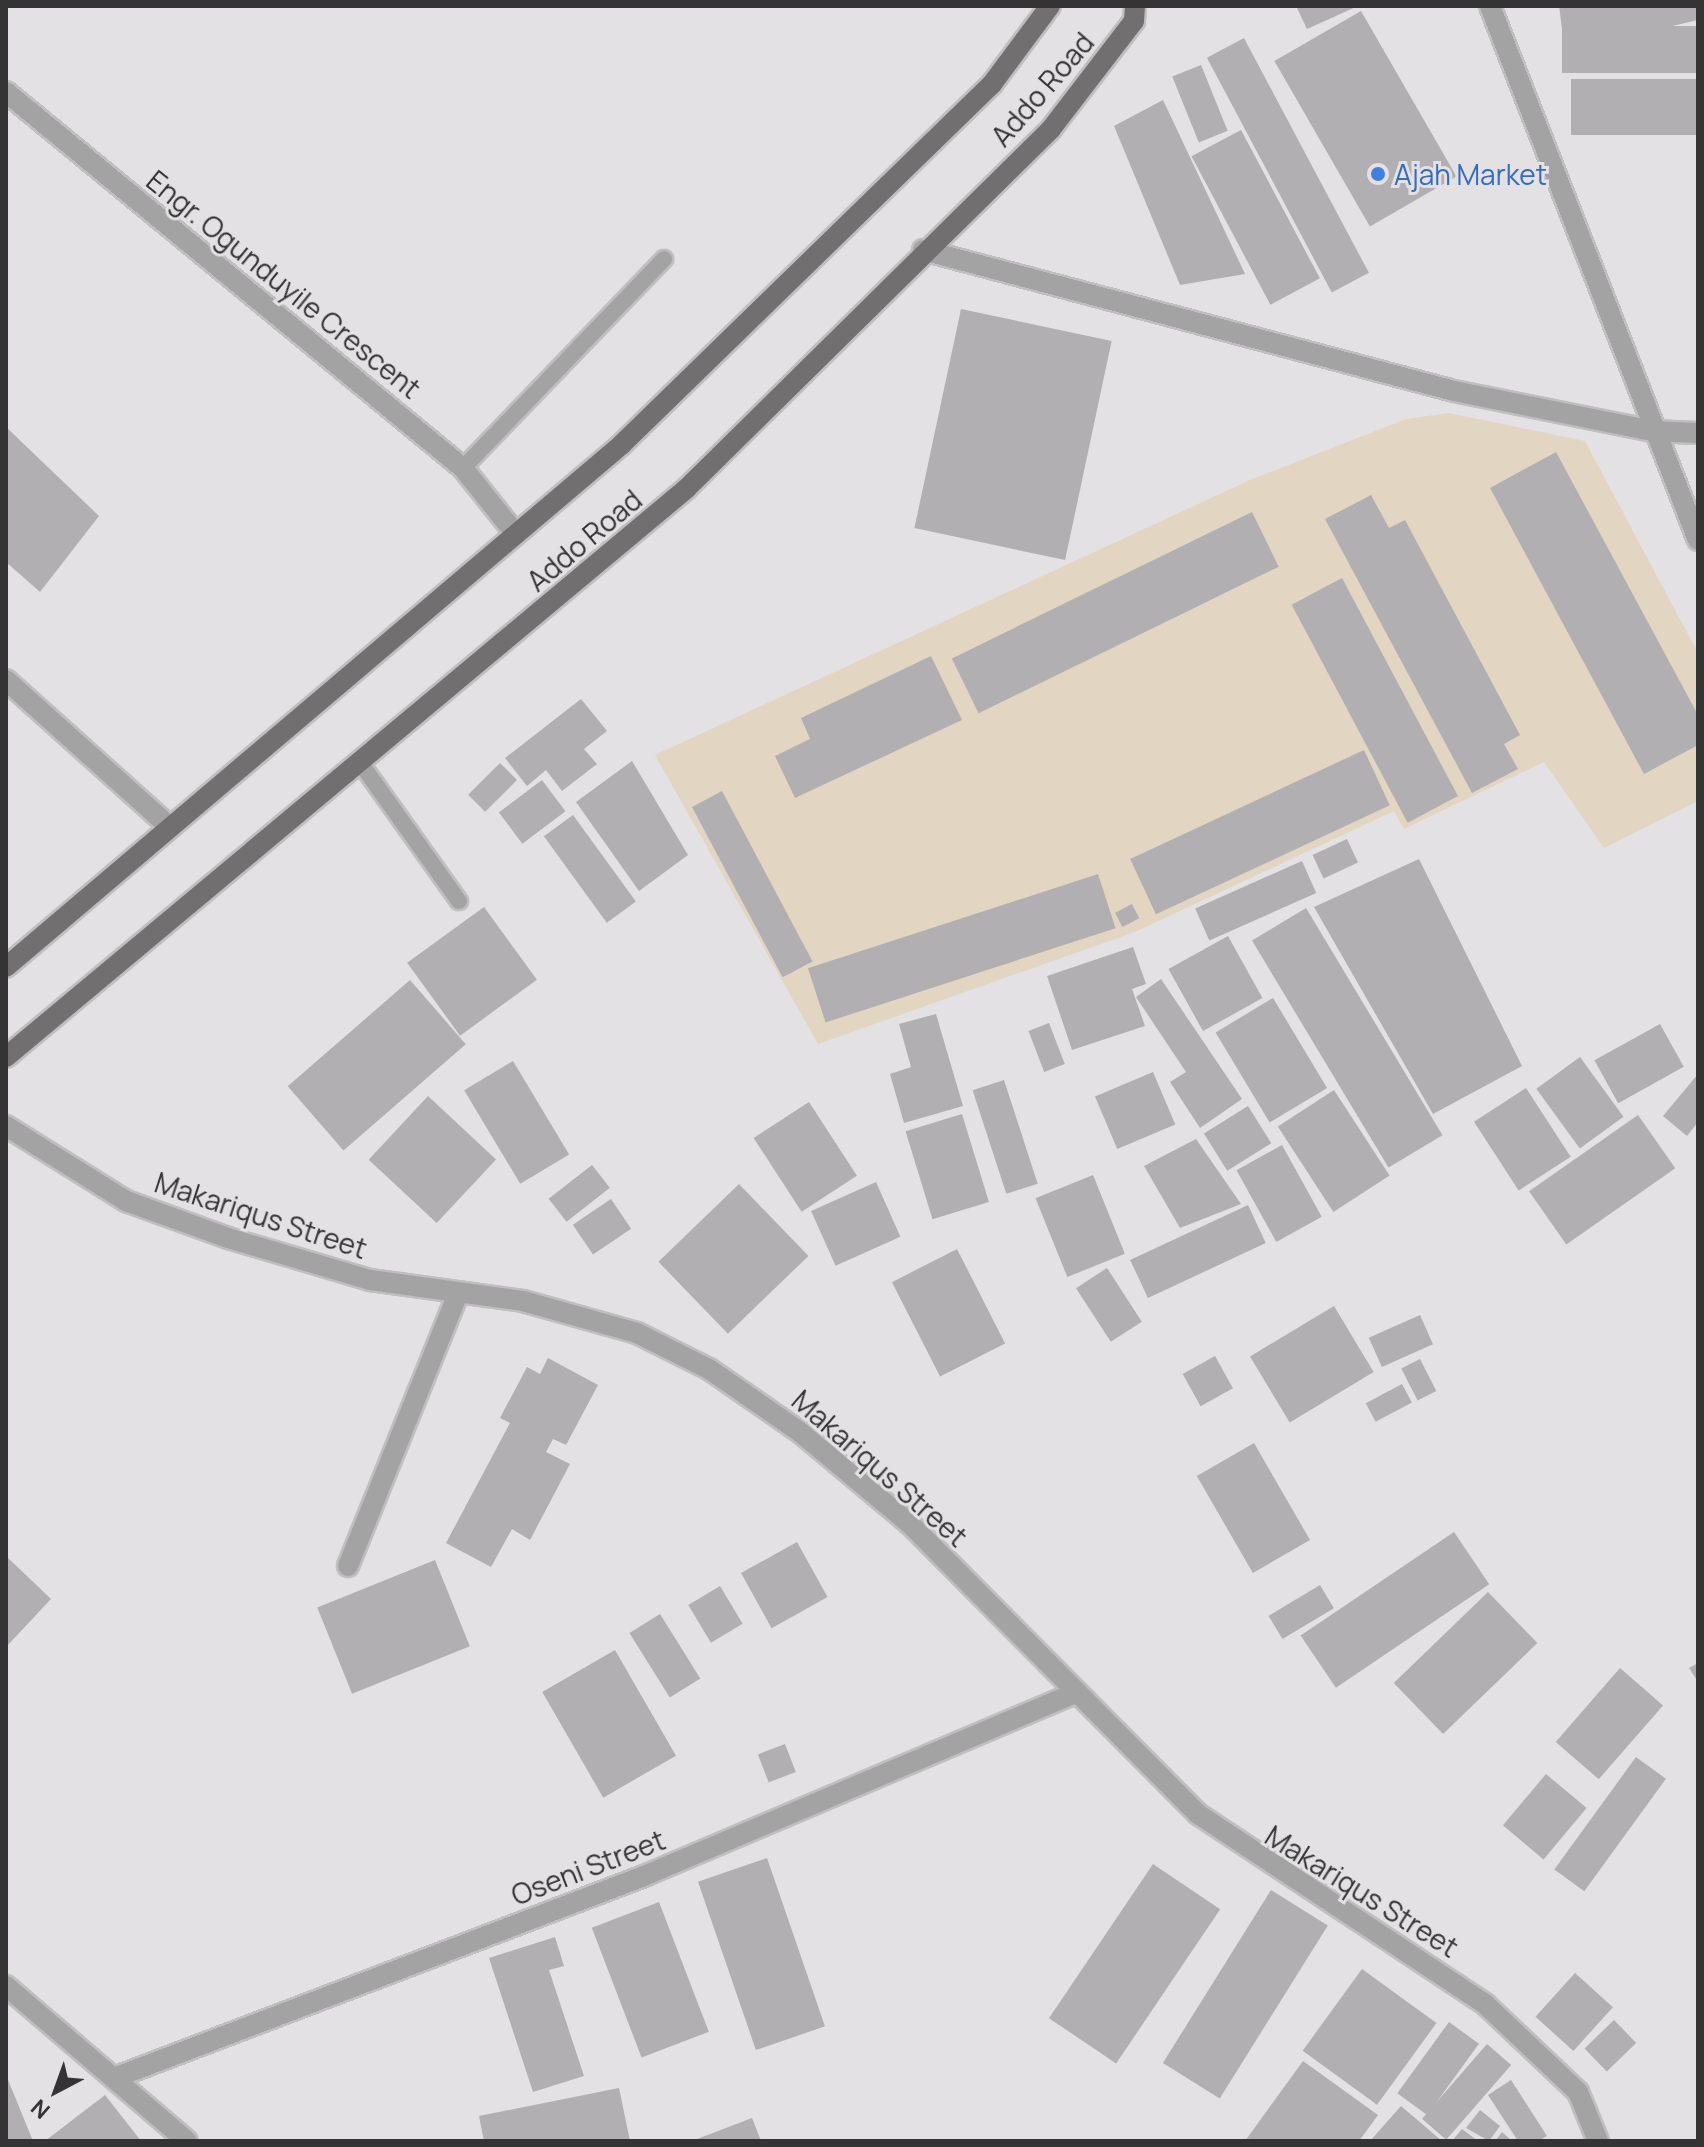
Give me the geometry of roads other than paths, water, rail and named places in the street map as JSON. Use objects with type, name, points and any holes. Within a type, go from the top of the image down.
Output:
[{"type":"main road","name":"Addo Road","points":[[6,967],[514,532],[621,445],[992,84],[1050,6]]},
{"type":"main road","name":"Addo Road","points":[[6,1057],[686,489],[923,250],[1051,129],[1138,11]]},
{"type":"street","points":[[1490,6],[1652,431],[1698,540]]},
{"type":"street","name":"Engr. Ogunduyile Crescent","points":[[6,92],[463,468],[514,532]]},
{"type":"street","points":[[923,250],[1454,391],[1652,431],[1698,433]]},
{"type":"street","points":[[6,680],[169,826]]},
{"type":"street","name":"Makariqus Street","points":[[6,1126],[57,1164],[141,1206],[370,1280],[523,1301],[637,1333],[709,1369],[800,1432],[909,1523],[1075,1693],[1243,1850],[1485,2004],[1578,2092],[1598,2141]]},
{"type":"street","points":[[348,1566],[458,1294]]},
{"type":"street","name":"Oseni Street","points":[[114,2078],[644,1876],[1075,1693]]},
{"type":"street","points":[[6,1986],[187,2141]]},
{"type":"lane","points":[[463,468],[664,259]]},
{"type":"lane","points":[[359,761],[459,901]]},
{"type":"place","name":"Ajah Market","points":[[1378,174]]}]
